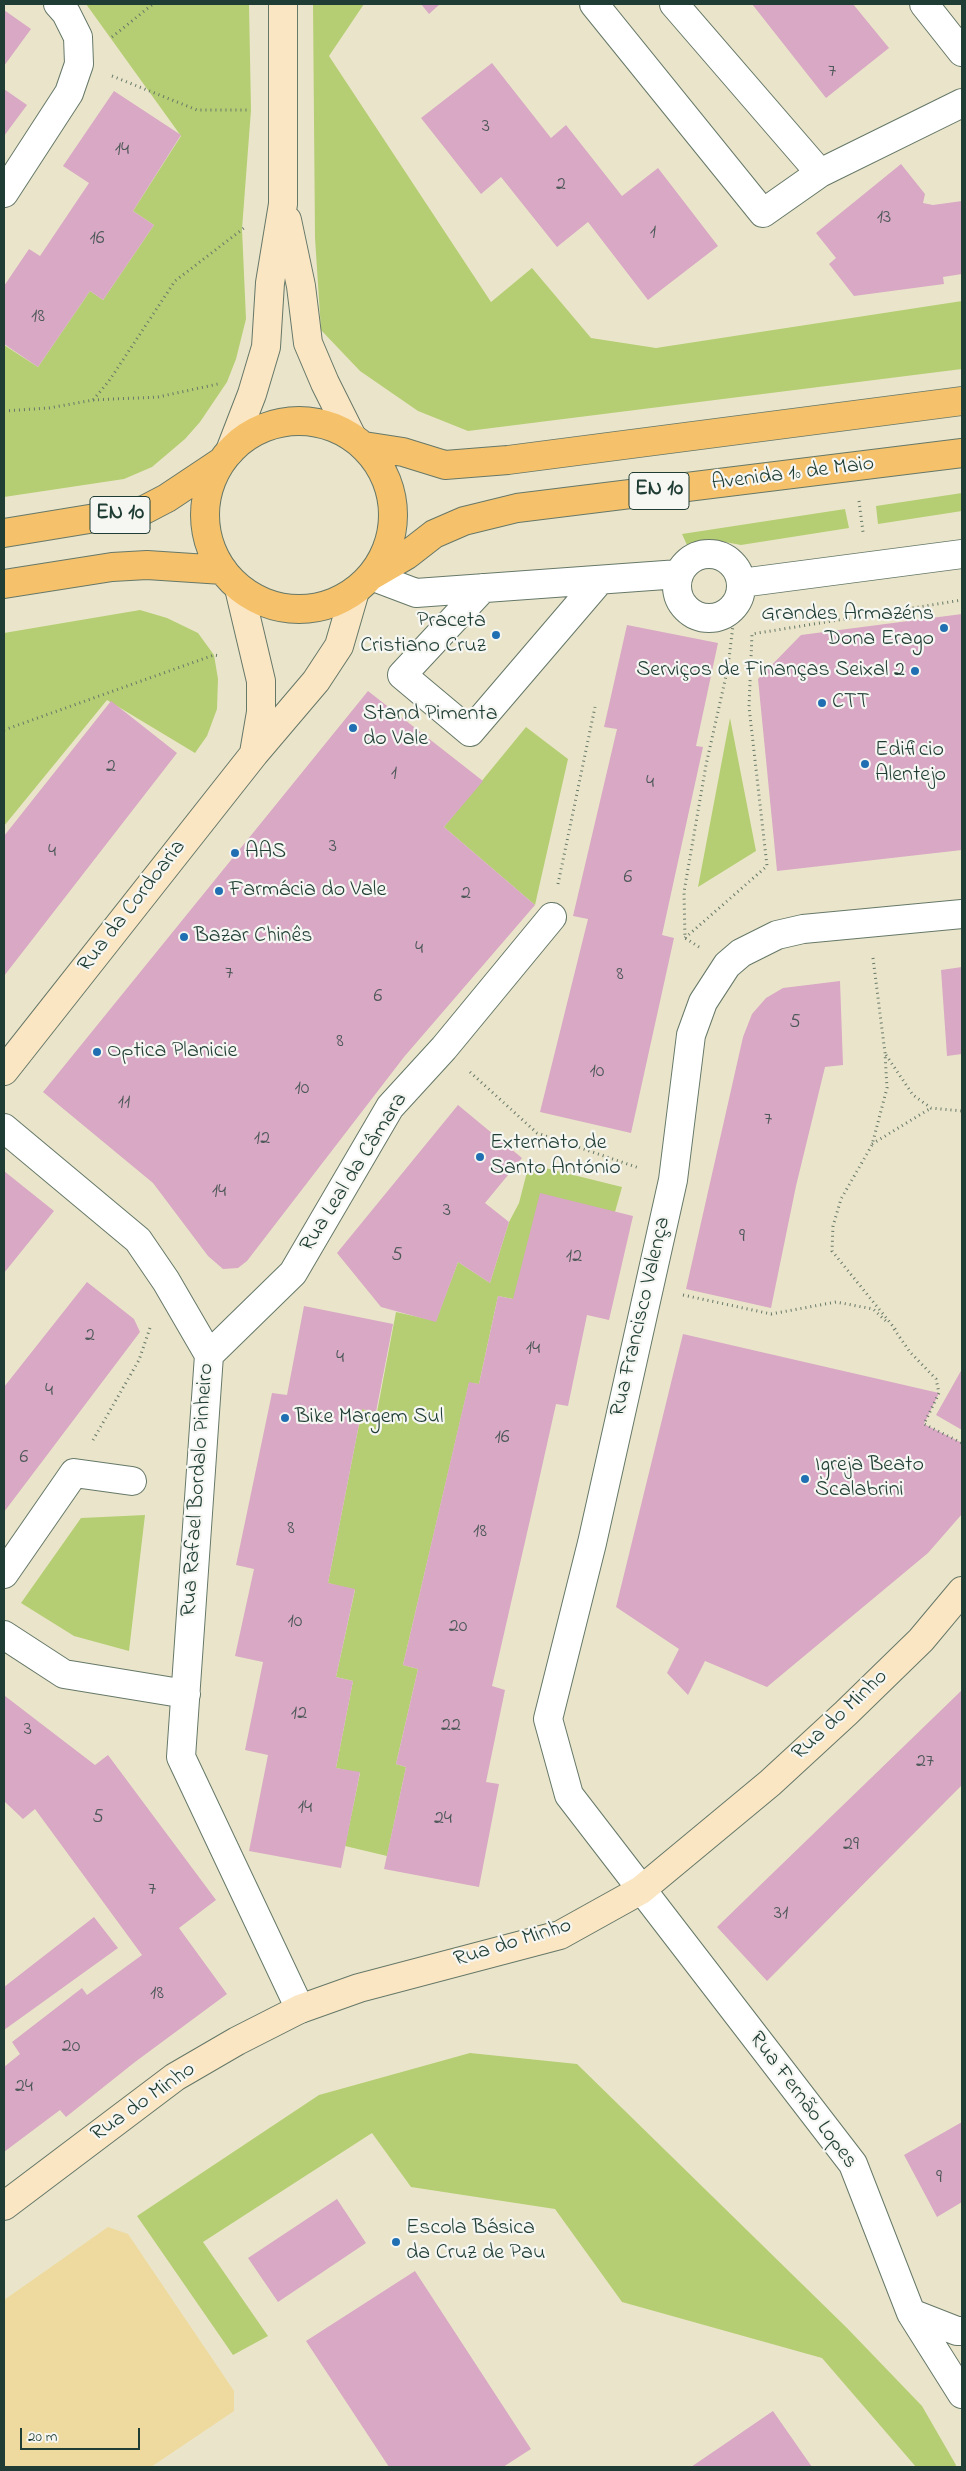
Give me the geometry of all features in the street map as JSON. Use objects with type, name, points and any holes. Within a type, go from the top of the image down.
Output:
[{"type":"main road","name":"EN 10","points":[[4,532],[144,510],[168,498],[226,456],[257,430],[289,421],[322,423],[358,442],[403,452],[445,465],[508,460],[962,401]]},
{"type":"main road","name":"EN 10","points":[[226,456],[209,486],[205,515],[209,544],[231,579],[260,601],[284,608],[309,609],[333,602],[363,583],[384,556],[389,541],[393,510],[389,486],[379,465],[358,442]]},
{"type":"main road","name":"Avenida 1º de Maio","points":[[363,583],[407,555],[434,534],[464,521],[517,508],[962,453]]},
{"type":"main road","name":"EN 10","points":[[4,584],[146,565],[231,579]]},
{"type":"street","points":[[4,193],[69,93],[79,64],[78,37],[66,13],[58,4]]},
{"type":"street","points":[[226,456],[252,394],[266,347],[270,283],[283,204],[283,4]]},
{"type":"street","points":[[594,4],[763,213],[820,173],[962,103]]},
{"type":"street","points":[[674,4],[820,173]]},
{"type":"street","points":[[924,4],[962,52]]},
{"type":"street","points":[[283,204],[300,286],[308,343],[325,383],[358,442]]},
{"type":"street","points":[[738,593],[962,554]]},
{"type":"street","points":[[713,555],[732,564],[738,573],[738,593],[720,617],[699,617],[689,612],[678,595],[679,574],[693,559],[713,555]]},
{"type":"street","points":[[363,583],[416,593],[679,574]]},
{"type":"street","points":[[231,579],[259,665],[261,712],[258,749]]},
{"type":"street","points":[[483,588],[402,675],[470,732],[600,580]]},
{"type":"street","name":"Rua da Cordoaria","points":[[4,1072],[258,749],[316,680],[339,646],[363,583]]},
{"type":"street","name":"Rua Francisco Valença","points":[[641,1890],[569,1795],[548,1719],[592,1543],[673,1180],[691,1035],[703,1002],[727,965],[741,954],[777,935],[804,930],[962,914]]},
{"type":"street","name":"Rua Leal da Câmara","points":[[209,1355],[293,1273],[390,1107],[444,1048],[552,917]]},
{"type":"street","name":"Rua Rafael Bordalo Pinheiro","points":[[4,1128],[138,1240],[166,1280],[209,1355],[182,1757],[300,2009]]},
{"type":"street","points":[[4,1574],[74,1473],[132,1481]]},
{"type":"street","name":"Rua do Minho","points":[[4,2206],[175,2077],[237,2041],[300,2009],[359,1988],[560,1934],[641,1890],[770,1782],[846,1713],[921,1640],[962,1591]]},
{"type":"street","points":[[4,1635],[64,1674],[186,1694]]},
{"type":"street","name":"Rua Fernão Lopes","points":[[641,1890],[853,2164],[911,2313],[962,2394]]},
{"type":"street","points":[[911,2313],[957,2331],[962,2331]]},
{"type":"path","points":[[153,4],[79,64],[197,110],[251,110],[251,102]]},
{"type":"path","points":[[93,400],[109,381],[175,281],[242,229],[283,204]]},
{"type":"path","points":[[4,411],[49,408],[93,400],[158,397],[228,382]]},
{"type":"path","points":[[685,938],[684,892],[706,766],[728,667],[738,593]]},
{"type":"path","points":[[685,938],[768,866],[749,707],[752,634],[962,600]]},
{"type":"path","points":[[4,730],[214,655],[259,665]]},
{"type":"path","points":[[552,917],[595,707]]},
{"type":"path","points":[[869,923],[885,1053],[887,1088],[872,1145],[841,1199],[833,1226],[832,1251],[896,1330],[910,1352],[936,1379],[939,1392],[924,1424],[962,1443]]},
{"type":"path","points":[[685,938],[727,965]]},
{"type":"path","points":[[444,1048],[537,1133],[673,1180]]},
{"type":"path","points":[[885,1053],[913,1094],[931,1108],[962,1111]]},
{"type":"path","points":[[872,1145],[898,1126],[931,1108]]},
{"type":"path","points":[[74,1473],[139,1360],[166,1280]]},
{"type":"path","points":[[649,1286],[771,1314],[836,1302],[873,1309],[896,1330]]},
{"type":"green space","points":[[86,4],[249,4],[251,110],[242,229],[246,319],[236,359],[227,382],[200,422],[185,439],[152,467],[124,479],[4,497],[4,345],[38,367],[90,291],[103,300],[154,225],[133,211],[181,136]]},
{"type":"green space","points":[[313,4],[364,4],[329,56],[491,302],[532,268],[591,338],[656,348],[962,301],[962,369],[468,431],[418,411],[360,371],[321,330],[315,238]]},
{"type":"green space","points":[[962,493],[962,511],[878,524],[876,506]]},
{"type":"green space","points":[[845,509],[849,528],[741,545],[709,539],[687,545],[682,534]]},
{"type":"green space","points":[[140,610],[167,618],[198,633],[214,655],[218,679],[217,709],[207,736],[195,753],[107,700],[4,826],[4,633]]},
{"type":"green space","points":[[730,718],[756,851],[698,887]]},
{"type":"green space","points":[[526,727],[568,759],[535,905],[444,827]]},
{"type":"green space","points":[[529,1164],[622,1187],[615,1212],[513,1299],[498,1296],[479,1384],[469,1383],[403,1665],[418,1669],[396,1764],[406,1767],[387,1856],[345,1846],[360,1773],[336,1768],[353,1681],[336,1677],[355,1590],[328,1583],[362,1409],[377,1412],[396,1312],[436,1321],[458,1262],[490,1283],[509,1222],[519,1203]]},
{"type":"green space","points":[[145,1515],[129,1651],[74,1636],[21,1603],[81,1518]]},
{"type":"green space","points":[[470,2053],[577,2064],[847,2328],[922,2406],[956,2465],[955,2467],[916,2467],[822,2358],[622,2302],[555,2209],[411,2187],[372,2133],[203,2242],[268,2336],[233,2355],[137,2216],[319,2095]]},
{"type":"sand","points":[[108,2227],[128,2234],[234,2391],[234,2411],[151,2467],[4,2467],[4,2300]]},
{"type":"building","points":[[421,4],[440,4],[429,14]]},
{"type":"building","points":[[752,4],[853,4],[889,48],[826,98]]},
{"type":"building","points":[[4,10],[31,29],[4,66]]},
{"type":"building","points":[[492,63],[551,138],[566,125],[622,196],[658,168],[718,246],[648,300],[588,222],[557,247],[501,177],[481,194],[421,118]]},
{"type":"building","points":[[4,89],[27,105],[4,136]]},
{"type":"building","points":[[114,91],[181,135],[133,211],[154,225],[103,300],[90,291],[38,367],[4,344],[4,286],[29,249],[40,256],[89,183],[63,166]]},
{"type":"building","points":[[901,164],[925,194],[923,203],[933,205],[962,201],[962,274],[943,277],[944,284],[854,296],[829,264],[836,258],[816,233]]},
{"type":"building","name":"Edificio Alentejo","points":[[962,614],[962,850],[777,871],[758,679],[801,635]]},
{"type":"building","points":[[627,625],[718,643],[696,746],[703,747],[662,935],[674,938],[631,1133],[540,1112],[588,919],[573,916],[617,729],[604,727]]},
{"type":"building","points":[[368,691],[483,781],[444,827],[535,905],[404,1057],[247,1261],[238,1268],[223,1269],[208,1256],[153,1183],[43,1092]]},
{"type":"building","points":[[111,701],[177,753],[4,976],[4,836]]},
{"type":"building","points":[[962,967],[962,1054],[947,1056],[941,970]]},
{"type":"building","points":[[840,981],[843,1065],[825,1067],[796,1186],[771,1308],[686,1289],[743,1037],[752,1014],[766,998],[783,988]]},
{"type":"building","points":[[458,1105],[522,1158],[485,1203],[509,1222],[490,1283],[458,1262],[436,1322],[381,1307],[337,1253]]},
{"type":"building","points":[[4,1171],[54,1211],[4,1273]]},
{"type":"building","points":[[540,1193],[633,1216],[609,1320],[587,1315],[568,1406],[556,1404],[492,1686],[505,1690],[486,1782],[499,1784],[479,1887],[384,1869],[406,1767],[396,1764],[418,1669],[403,1665],[469,1382],[479,1384],[498,1296],[513,1299]]},
{"type":"building","points":[[87,1282],[134,1319],[140,1332],[4,1512],[4,1387]]},
{"type":"building","points":[[304,1306],[393,1324],[376,1412],[362,1409],[328,1583],[355,1589],[336,1677],[353,1681],[336,1768],[360,1772],[341,1868],[249,1851],[268,1755],[245,1750],[263,1662],[235,1656],[254,1569],[236,1565],[272,1393],[287,1395]]},
{"type":"building","name":"Igreja Beato Scalabrini","points":[[683,1334],[939,1393],[924,1424],[962,1443],[962,1514],[928,1553],[767,1687],[705,1661],[688,1695],[667,1673],[679,1649],[616,1607]]},
{"type":"building","points":[[962,1369],[962,1430],[936,1415]]},
{"type":"building","points":[[962,1690],[962,1785],[767,1981],[717,1927]]},
{"type":"building","points":[[5,1696],[95,1765],[108,1755],[216,1900],[179,1928],[227,1994],[135,2062],[66,2117],[60,2110],[4,2152],[4,2067],[20,2054],[12,2042],[82,1988],[87,1995],[142,1955],[35,1809],[23,1819],[4,1801]]},
{"type":"building","points":[[94,1917],[118,1948],[4,2030],[4,1987]]},
{"type":"building","points":[[962,2122],[962,2202],[937,2217],[904,2155]]},
{"type":"building","points":[[337,2199],[366,2243],[278,2302],[248,2258]]},
{"type":"building","points":[[415,2271],[531,2449],[503,2467],[389,2467],[306,2341]]},
{"type":"building","points":[[773,2411],[812,2467],[691,2467]]},
{"type":"place","name":"Grandes Armazéns Dona Erago","points":[[944,628]]},
{"type":"place","name":"Praceta Cristiano Cruz","points":[[496,635]]},
{"type":"place","name":"Serviços de Finanças Seixal 2","points":[[915,671]]},
{"type":"place","name":"CTT","points":[[822,703]]},
{"type":"place","name":"Stand Pimenta do Vale","points":[[353,728]]},
{"type":"place","name":"Edificio Alentejo","points":[[865,764]]},
{"type":"place","name":"AAS","points":[[235,853]]},
{"type":"place","name":"Farmácia do Vale","points":[[219,891]]},
{"type":"place","name":"Bazar Chinês","points":[[184,937]]},
{"type":"place","name":"Optica Planicie","points":[[97,1052]]},
{"type":"place","name":"Externato de Santo António","points":[[480,1157]]},
{"type":"place","name":"Bike Margem Sul","points":[[285,1418]]},
{"type":"place","name":"Igreja Beato Scalabrini","points":[[805,1479]]},
{"type":"place","name":"Escola Básica da Cruz de Pau","points":[[396,2242]]}]
